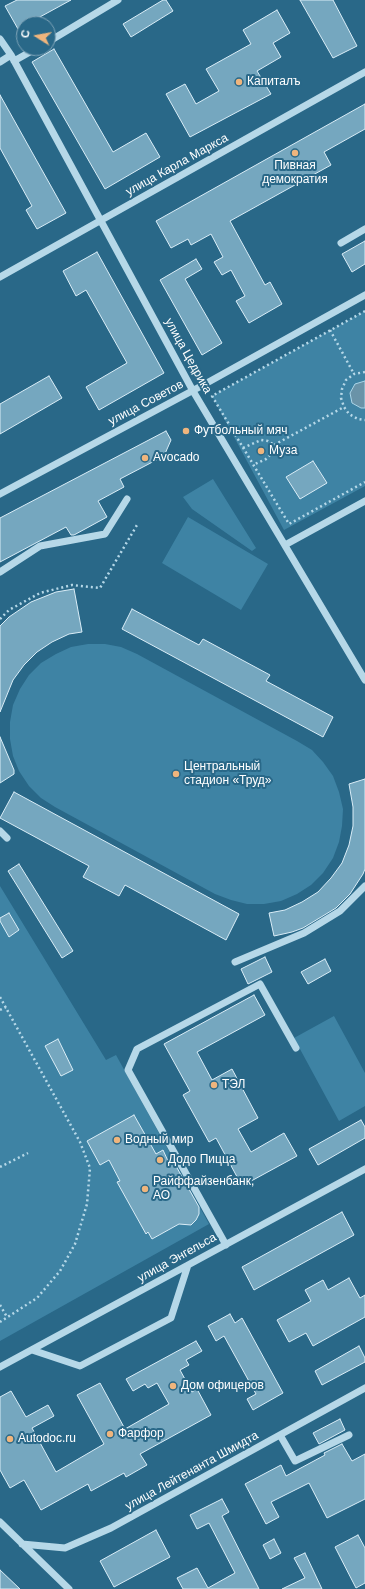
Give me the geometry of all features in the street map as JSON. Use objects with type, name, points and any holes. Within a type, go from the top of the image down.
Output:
[{"type":"street","points":[[56,37],[118,0]]},
{"type":"street","name":"улица Цедрика","points":[[0,39],[12,58],[193,391],[365,680]]},
{"type":"street","points":[[0,62],[17,56]]},
{"type":"street","name":"улица Карла Маркса","points":[[0,277],[365,72]]},
{"type":"street","points":[[341,243],[365,229]]},
{"type":"street","name":"улица Советов","points":[[0,494],[193,391],[365,295]]},
{"type":"street","points":[[0,572],[40,546],[105,534],[127,499]]},
{"type":"street","points":[[285,545],[365,501]]},
{"type":"street","points":[[0,831],[7,838]]},
{"type":"street","points":[[235,962],[304,933],[340,912],[365,886]]},
{"type":"street","points":[[226,1245],[128,1070],[137,1049],[260,984],[296,1048]]},
{"type":"street","name":"улица Энгельса","points":[[0,1368],[365,1169]]},
{"type":"street","points":[[32,1350],[80,1366],[171,1318],[188,1265]]},
{"type":"street","name":"улица Лейтенанта Шмидта","points":[[22,1544],[65,1548],[98,1534],[365,1388]]},
{"type":"street","points":[[280,1435],[295,1461],[349,1435]]},
{"type":"street","points":[[0,1522],[69,1589]]},
{"type":"path","points":[[365,311],[212,396],[289,524],[365,482]]},
{"type":"path","points":[[330,330],[354,374]]},
{"type":"path","points":[[365,372],[354,374],[346,380],[342,389],[341,398],[344,407],[350,414],[358,419],[365,420]]},
{"type":"path","points":[[253,465],[266,459],[272,453],[274,445],[344,407]]},
{"type":"path","points":[[243,448],[262,440],[268,441],[274,445]]},
{"type":"path","points":[[0,619],[9,610],[40,593],[72,585],[100,588],[137,525]]},
{"type":"path","points":[[0,997],[80,1142],[90,1168],[87,1204],[75,1244],[60,1271],[37,1298],[0,1322]]},
{"type":"path","points":[[0,1010],[6,1007]]},
{"type":"path","points":[[0,1167],[28,1153]]},
{"type":"path","points":[[0,1305],[7,1318]]},
{"type":"shaded area","points":[[365,311],[365,486],[284,530],[212,396]]},
{"type":"shaded area","points":[[365,381],[365,408],[361,408],[352,403],[350,393],[355,384]]},
{"type":"shaded area","points":[[213,479],[256,548],[252,551],[192,509],[183,497]]},
{"type":"shaded area","points":[[188,517],[268,564],[241,610],[162,563]]},
{"type":"shaded area","name":"Центральный стадион «Труд»","points":[[88,644],[105,644],[121,647],[137,654],[312,750],[333,776],[343,809],[339,842],[333,858],[323,873],[311,885],[297,894],[281,901],[264,904],[247,904],[231,900],[215,894],[55,807],[41,798],[29,786],[19,771],[13,756],[10,739],[10,722],[13,705],[20,689],[29,675],[41,663],[71,647]]},
{"type":"shaded area","points":[[0,886],[106,1060],[116,1055],[209,1224],[0,1341]]},
{"type":"shaded area","points":[[334,1016],[365,1073],[365,1106],[339,1121],[294,1038]]},
{"type":"building","points":[[17,0],[71,0],[42,16],[16,16],[16,25],[5,6]]},
{"type":"building","points":[[163,0],[166,0],[173,11],[131,37],[123,24]]},
{"type":"building","points":[[300,0],[333,0],[357,46],[333,58]]},
{"type":"building","points":[[277,10],[290,33],[273,43],[281,57],[257,71],[271,94],[190,137],[166,94],[185,84],[196,104],[219,91],[206,69],[251,44],[243,30]]},
{"type":"building","points":[[56,52],[113,152],[146,133],[160,157],[105,189],[32,62],[42,56],[56,56]]},
{"type":"building","points":[[0,95],[66,213],[37,229],[26,210],[32,206],[0,148]]},
{"type":"building","points":[[365,104],[365,129],[324,152],[331,165],[230,221],[265,285],[270,282],[282,304],[249,323],[236,301],[245,296],[231,270],[222,275],[214,262],[223,257],[211,234],[191,245],[188,239],[171,248],[156,221]]},
{"type":"building","points":[[365,241],[365,264],[352,272],[342,254]]},
{"type":"building","points":[[97,252],[164,373],[99,410],[86,387],[127,363],[86,290],[76,296],[63,271]]},
{"type":"building","points":[[196,259],[202,269],[185,279],[222,343],[202,355],[160,280]]},
{"type":"building","points":[[49,376],[62,398],[0,434],[0,404]]},
{"type":"building","points":[[166,431],[171,440],[164,456],[120,479],[124,487],[98,501],[107,517],[74,535],[71,535],[66,527],[0,562],[0,518]]},
{"type":"building","points":[[313,461],[327,483],[300,499],[286,477]]},
{"type":"building","points":[[74,589],[82,632],[69,634],[52,642],[37,652],[24,665],[13,680],[0,712],[0,626],[9,617],[31,602],[56,592]]},
{"type":"building","points":[[132,609],[199,645],[203,639],[270,675],[266,681],[333,717],[323,737],[122,629]]},
{"type":"building","points":[[0,737],[14,770],[14,774],[0,783]]},
{"type":"building","points":[[365,779],[365,869],[363,874],[350,894],[336,908],[303,928],[274,936],[269,913],[285,910],[318,892],[342,863],[349,845],[353,826],[353,807],[349,784]]},
{"type":"building","points":[[14,792],[239,914],[226,940],[125,885],[119,896],[83,877],[89,866],[0,818]]},
{"type":"building","points":[[19,864],[73,951],[62,958],[8,871]]},
{"type":"building","points":[[9,913],[19,930],[9,937],[0,921],[0,918]]},
{"type":"building","points":[[265,957],[272,972],[248,984],[241,969]]},
{"type":"building","points":[[325,959],[331,971],[308,984],[301,972]]},
{"type":"building","name":"ТЭЛ","points":[[254,995],[265,1015],[197,1052],[212,1080],[232,1069],[258,1118],[238,1129],[251,1152],[284,1133],[297,1156],[242,1186],[216,1138],[209,1142],[183,1095],[190,1091],[164,1044]]},
{"type":"building","points":[[58,1039],[73,1070],[61,1076],[45,1046]]},
{"type":"building","points":[[134,1115],[156,1154],[163,1150],[168,1161],[172,1159],[199,1207],[199,1214],[191,1225],[179,1224],[152,1239],[148,1232],[146,1234],[117,1182],[120,1181],[109,1160],[100,1165],[87,1141]]},
{"type":"building","points":[[361,1120],[365,1127],[365,1138],[318,1165],[309,1149]]},
{"type":"building","points":[[342,1212],[354,1235],[254,1290],[242,1267]]},
{"type":"building","points":[[349,1278],[360,1298],[365,1295],[365,1317],[313,1346],[306,1333],[289,1342],[277,1320],[311,1301],[305,1290],[323,1280],[328,1290]]},
{"type":"building","points":[[230,1314],[235,1323],[242,1318],[283,1393],[253,1410],[247,1399],[256,1394],[224,1336],[216,1341],[208,1326]]},
{"type":"building","points":[[196,1341],[202,1351],[186,1360],[189,1365],[180,1370],[192,1392],[197,1389],[211,1415],[140,1454],[147,1465],[126,1477],[124,1473],[91,1491],[88,1484],[41,1510],[24,1480],[10,1488],[0,1470],[0,1397],[11,1391],[26,1417],[48,1405],[54,1416],[32,1428],[56,1472],[104,1444],[77,1395],[100,1383],[125,1429],[169,1404],[157,1383],[148,1388],[145,1384],[133,1391],[126,1379]]},
{"type":"building","points":[[359,1346],[365,1358],[365,1362],[322,1385],[315,1371]]},
{"type":"building","points":[[340,1419],[345,1430],[319,1444],[313,1433]]},
{"type":"building","points":[[342,1444],[352,1461],[365,1454],[365,1499],[327,1518],[309,1483],[271,1502],[279,1517],[266,1524],[245,1484],[281,1465],[286,1476]]},
{"type":"building","points":[[222,1499],[229,1512],[222,1516],[259,1589],[183,1589],[177,1578],[197,1568],[208,1588],[235,1573],[209,1523],[197,1529],[190,1515]]},
{"type":"building","points":[[156,1530],[170,1557],[114,1587],[100,1561]]},
{"type":"building","points":[[358,1535],[365,1548],[365,1583],[356,1588],[335,1547]]},
{"type":"building","points":[[274,1539],[281,1553],[270,1559],[263,1545]]},
{"type":"building","points":[[305,1553],[322,1589],[282,1589],[305,1578],[294,1558]]},
{"type":"building","points":[[0,1570],[20,1589],[0,1589]]},
{"type":"place","name":"Капиталъ","points":[[239,82]]},
{"type":"place","name":"Пивная демократия","points":[[295,153]]},
{"type":"place","name":"Футбольный мяч","points":[[186,431]]},
{"type":"place","name":"Муза","points":[[261,451]]},
{"type":"place","name":"Avocado","points":[[145,458]]},
{"type":"place","name":"Центральный стадион «Труд»","points":[[176,774]]},
{"type":"place","name":"ТЭЛ","points":[[214,1085]]},
{"type":"place","name":"Водный мир","points":[[117,1140]]},
{"type":"place","name":"Додо Пицца","points":[[160,1160]]},
{"type":"place","name":"Райффайзенбанк, АО","points":[[145,1189]]},
{"type":"place","name":"Дом офицеров","points":[[173,1386]]},
{"type":"place","name":"Фарфор","points":[[110,1434]]},
{"type":"place","name":"Autodoc.ru","points":[[10,1439]]}]
